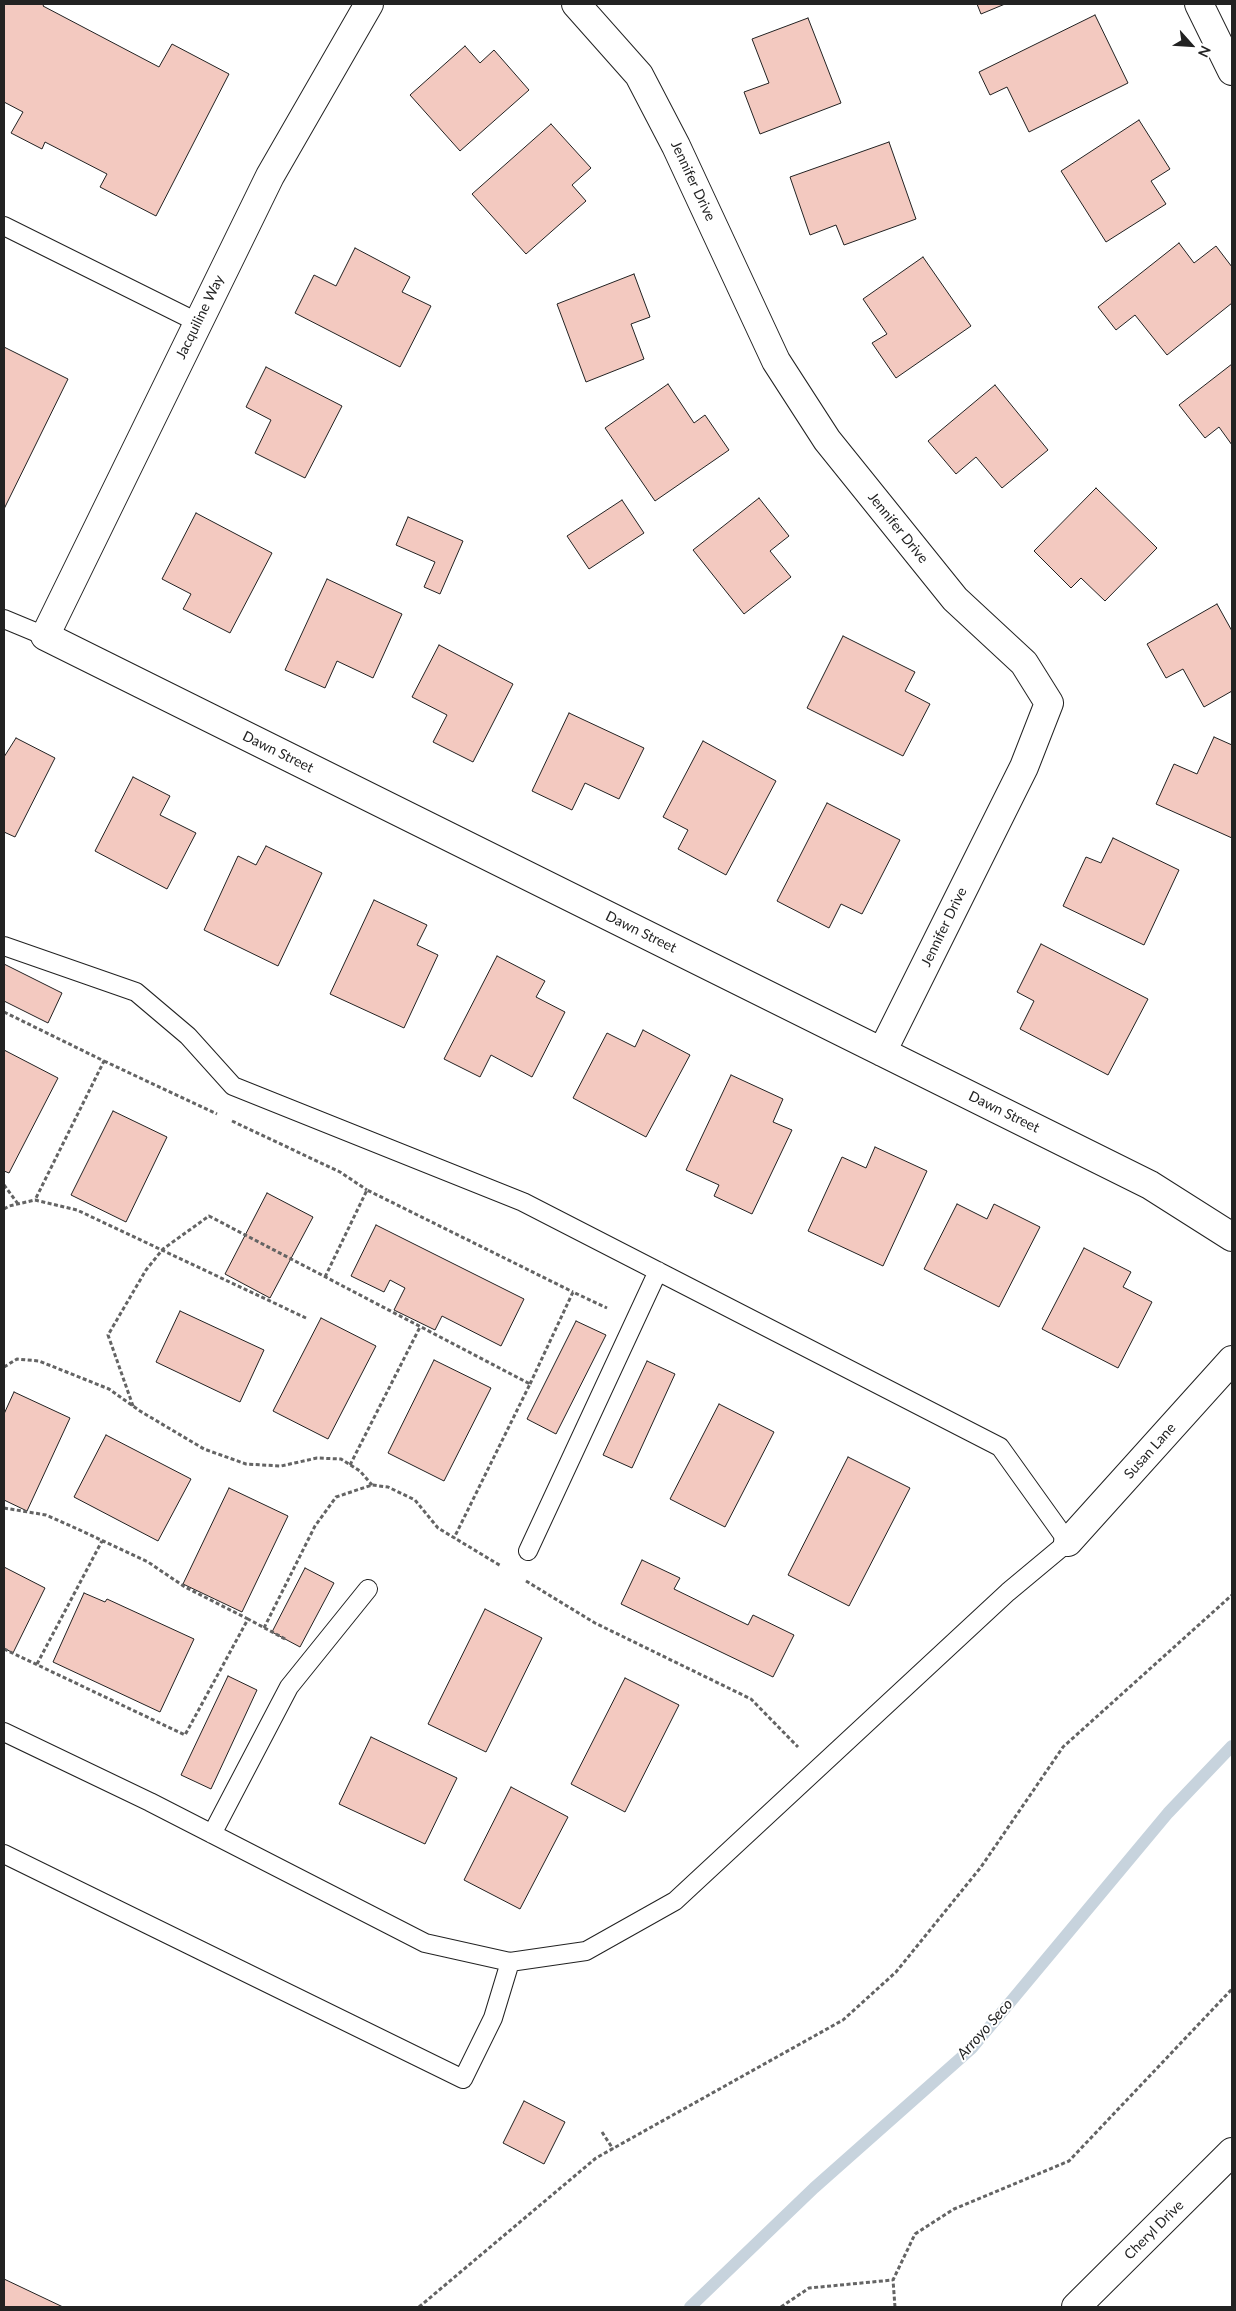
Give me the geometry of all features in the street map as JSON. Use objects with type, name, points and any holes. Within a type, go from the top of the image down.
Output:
[{"type":"street","name":"Jacquiline Way","points":[[45,636],[270,176],[369,4]]},
{"type":"street","name":"Jennifer Drive","points":[[576,4],[638,75],[676,146],[776,361],[827,440],[955,599],[1024,663],[1049,704],[1024,767],[882,1052]]},
{"type":"street","points":[[1200,4],[1232,71]]},
{"type":"street","name":"Dawn Street","points":[[45,636],[1150,1185],[1232,1237]]},
{"type":"street","name":"Susan Lane","points":[[1068,1542],[1232,1360]]},
{"type":"street","name":"Cheryl Drive","points":[[1076,2307],[1232,2152]]},
{"type":"lane","points":[[4,226],[198,322]]},
{"type":"lane","points":[[4,619],[45,636]]},
{"type":"lane","points":[[4,946],[136,992],[188,1036],[233,1086],[523,1202],[1000,1447],[1068,1542],[1000,1599],[675,1901],[586,1951],[510,1962],[425,1943],[212,1834],[4,1732]]},
{"type":"lane","points":[[528,1551],[658,1271]]},
{"type":"lane","points":[[212,1834],[289,1686],[368,1589]]},
{"type":"lane","points":[[4,1854],[463,2079],[493,2018],[510,1962]]},
{"type":"path","points":[[4,1012],[218,1114]]},
{"type":"path","points":[[35,1200],[104,1061]]},
{"type":"path","points":[[227,1118],[340,1172],[367,1190],[635,1321]]},
{"type":"path","points":[[4,1185],[18,1204]]},
{"type":"path","points":[[325,1277],[367,1190]]},
{"type":"path","points":[[4,1210],[35,1200],[77,1210],[306,1318]]},
{"type":"path","points":[[132,1406],[108,1335],[146,1270],[163,1249],[208,1216],[530,1384]]},
{"type":"path","points":[[454,1538],[573,1292]]},
{"type":"path","points":[[350,1465],[420,1326]]},
{"type":"path","points":[[4,1367],[17,1359],[39,1361],[109,1389],[132,1406],[204,1448],[246,1464],[281,1466],[317,1458],[341,1459],[360,1471],[372,1485]]},
{"type":"path","points":[[264,1628],[316,1526],[336,1497],[372,1485],[388,1486],[415,1500],[438,1528],[504,1568]]},
{"type":"path","points":[[4,1508],[46,1515],[148,1562],[185,1587],[315,1655]]},
{"type":"path","points":[[37,1664],[102,1541]]},
{"type":"path","points":[[520,1578],[595,1623],[751,1699],[820,1768]]},
{"type":"path","points":[[419,2307],[596,2158],[843,2020],[896,1972],[969,1882],[1063,1747],[1232,1595]]},
{"type":"path","points":[[4,1649],[185,1735],[248,1620]]},
{"type":"path","points":[[895,2307],[893,2280],[915,2234],[954,2209],[1069,2162],[1232,1989]]},
{"type":"path","points":[[602,2132],[613,2149]]},
{"type":"path","points":[[781,2307],[809,2288],[893,2280]]},
{"type":"building","points":[[4,4],[44,4],[43,6],[159,67],[172,44],[229,74],[156,216],[100,187],[107,174],[45,142],[42,149],[11,133],[23,112],[4,102]]},
{"type":"building","points":[[977,4],[1005,4],[981,14]]},
{"type":"building","points":[[1095,15],[1128,83],[1029,132],[1007,87],[990,95],[979,72]]},
{"type":"building","points":[[808,18],[841,103],[760,134],[744,92],[769,83],[752,39]]},
{"type":"building","points":[[465,46],[480,63],[494,50],[529,90],[460,151],[410,95]]},
{"type":"building","points":[[1139,120],[1170,169],[1151,181],[1166,204],[1106,242],[1061,171]]},
{"type":"building","points":[[551,124],[591,168],[572,185],[586,201],[526,254],[472,194]]},
{"type":"building","points":[[889,142],[916,219],[844,245],[836,225],[810,235],[790,177]]},
{"type":"building","points":[[1179,243],[1194,263],[1216,246],[1232,267],[1232,303],[1167,355],[1135,315],[1116,330],[1098,307]]},
{"type":"building","points":[[355,248],[410,277],[402,292],[431,306],[400,367],[295,313],[314,275],[336,286]]},
{"type":"building","points":[[923,257],[971,326],[896,378],[872,343],[887,334],[863,299]]},
{"type":"building","points":[[634,274],[650,317],[631,324],[644,359],[586,382],[557,304]]},
{"type":"building","points":[[4,347],[68,379],[4,509]]},
{"type":"building","points":[[1232,364],[1232,445],[1219,427],[1205,438],[1179,405]]},
{"type":"building","points":[[266,367],[342,406],[305,478],[255,453],[271,420],[246,407]]},
{"type":"building","points":[[668,384],[694,423],[705,415],[729,450],[655,501],[605,428]]},
{"type":"building","points":[[995,385],[1048,450],[1002,488],[976,457],[956,474],[928,441]]},
{"type":"building","points":[[1096,488],[1157,548],[1105,601],[1081,578],[1071,588],[1034,551]]},
{"type":"building","points":[[759,498],[789,536],[770,551],[791,577],[744,614],[693,550]]},
{"type":"building","points":[[622,500],[644,533],[589,569],[567,536]]},
{"type":"building","points":[[196,513],[272,553],[230,633],[183,609],[191,594],[162,579]]},
{"type":"building","points":[[408,517],[463,541],[440,594],[424,587],[435,562],[396,545]]},
{"type":"building","points":[[327,579],[402,614],[373,678],[337,661],[325,688],[285,670]]},
{"type":"building","points":[[1217,604],[1232,631],[1232,691],[1204,707],[1183,669],[1166,678],[1147,644]]},
{"type":"building","points":[[843,636],[915,672],[905,691],[930,704],[903,756],[807,708]]},
{"type":"building","points":[[439,645],[513,684],[473,762],[433,742],[447,715],[412,697]]},
{"type":"building","points":[[569,713],[644,748],[619,799],[585,783],[572,810],[532,791]]},
{"type":"building","points":[[1214,737],[1232,745],[1232,838],[1156,804],[1174,764],[1197,774]]},
{"type":"building","points":[[16,738],[55,758],[15,837],[4,832],[4,757]]},
{"type":"building","points":[[703,741],[776,781],[726,875],[678,849],[688,830],[663,817]]},
{"type":"building","points":[[133,777],[170,796],[160,815],[196,833],[167,889],[95,851]]},
{"type":"building","points":[[827,803],[900,840],[862,914],[841,904],[829,928],[777,901]]},
{"type":"building","points":[[1113,838],[1179,870],[1144,945],[1063,906],[1086,857],[1101,863]]},
{"type":"building","points":[[266,846],[322,873],[278,966],[204,930],[238,856],[256,865]]},
{"type":"building","points":[[374,900],[427,925],[417,945],[438,955],[404,1028],[330,994]]},
{"type":"building","points":[[1041,944],[1148,999],[1108,1075],[1020,1029],[1034,1001],[1017,992]]},
{"type":"building","points":[[497,956],[545,981],[536,997],[565,1012],[532,1077],[491,1055],[480,1077],[444,1059]]},
{"type":"building","points":[[4,964],[62,993],[48,1023],[4,1001]]},
{"type":"building","points":[[643,1030],[690,1055],[646,1137],[573,1098],[607,1033],[635,1047]]},
{"type":"building","points":[[4,1050],[58,1078],[9,1173],[4,1171]]},
{"type":"building","points":[[731,1075],[783,1099],[773,1122],[792,1130],[752,1214],[714,1196],[719,1185],[686,1170]]},
{"type":"building","points":[[113,1111],[167,1137],[126,1222],[71,1195]]},
{"type":"building","points":[[875,1147],[927,1171],[883,1266],[808,1231],[842,1157],[866,1168]]},
{"type":"building","points":[[267,1193],[313,1217],[270,1298],[225,1274]]},
{"type":"building","points":[[957,1204],[987,1219],[994,1204],[1040,1227],[999,1307],[924,1269]]},
{"type":"building","points":[[376,1225],[524,1299],[501,1346],[442,1316],[435,1330],[394,1310],[405,1288],[390,1280],[384,1292],[351,1276]]},
{"type":"building","points":[[1084,1248],[1131,1272],[1123,1287],[1152,1302],[1118,1368],[1042,1329]]},
{"type":"building","points":[[180,1311],[264,1350],[240,1402],[156,1362]]},
{"type":"building","points":[[321,1318],[376,1346],[328,1439],[273,1411]]},
{"type":"building","points":[[576,1321],[606,1335],[556,1434],[527,1419]]},
{"type":"building","points":[[434,1360],[491,1388],[444,1481],[388,1453]]},
{"type":"building","points":[[647,1361],[675,1374],[632,1468],[603,1455]]},
{"type":"building","points":[[14,1392],[70,1418],[27,1511],[4,1500],[4,1414]]},
{"type":"building","points":[[719,1404],[774,1432],[725,1527],[670,1499]]},
{"type":"building","points":[[106,1435],[191,1479],[158,1541],[74,1497]]},
{"type":"building","points":[[848,1457],[910,1488],[849,1606],[788,1575]]},
{"type":"building","points":[[229,1488],[288,1516],[242,1612],[183,1584]]},
{"type":"building","points":[[642,1560],[680,1578],[674,1589],[748,1625],[753,1615],[794,1635],[773,1677],[621,1604]]},
{"type":"building","points":[[4,1567],[45,1588],[13,1653],[4,1648]]},
{"type":"building","points":[[305,1568],[334,1583],[300,1647],[272,1632]]},
{"type":"building","points":[[84,1593],[105,1602],[107,1599],[194,1639],[160,1712],[53,1662]]},
{"type":"building","points":[[485,1609],[542,1638],[486,1752],[428,1724]]},
{"type":"building","points":[[228,1676],[257,1690],[211,1789],[181,1775]]},
{"type":"building","points":[[625,1678],[679,1705],[625,1812],[571,1784]]},
{"type":"building","points":[[371,1737],[457,1778],[425,1844],[339,1804]]},
{"type":"building","points":[[511,1787],[568,1817],[520,1909],[464,1880]]},
{"type":"building","points":[[524,2101],[565,2122],[544,2164],[503,2143]]},
{"type":"building","points":[[4,2279],[63,2307],[4,2307]]},
{"type":"waterway","name":"Arroyo Seco","points":[[690,2307],[814,2188],[972,2048],[1168,1813],[1232,1746]]}]
